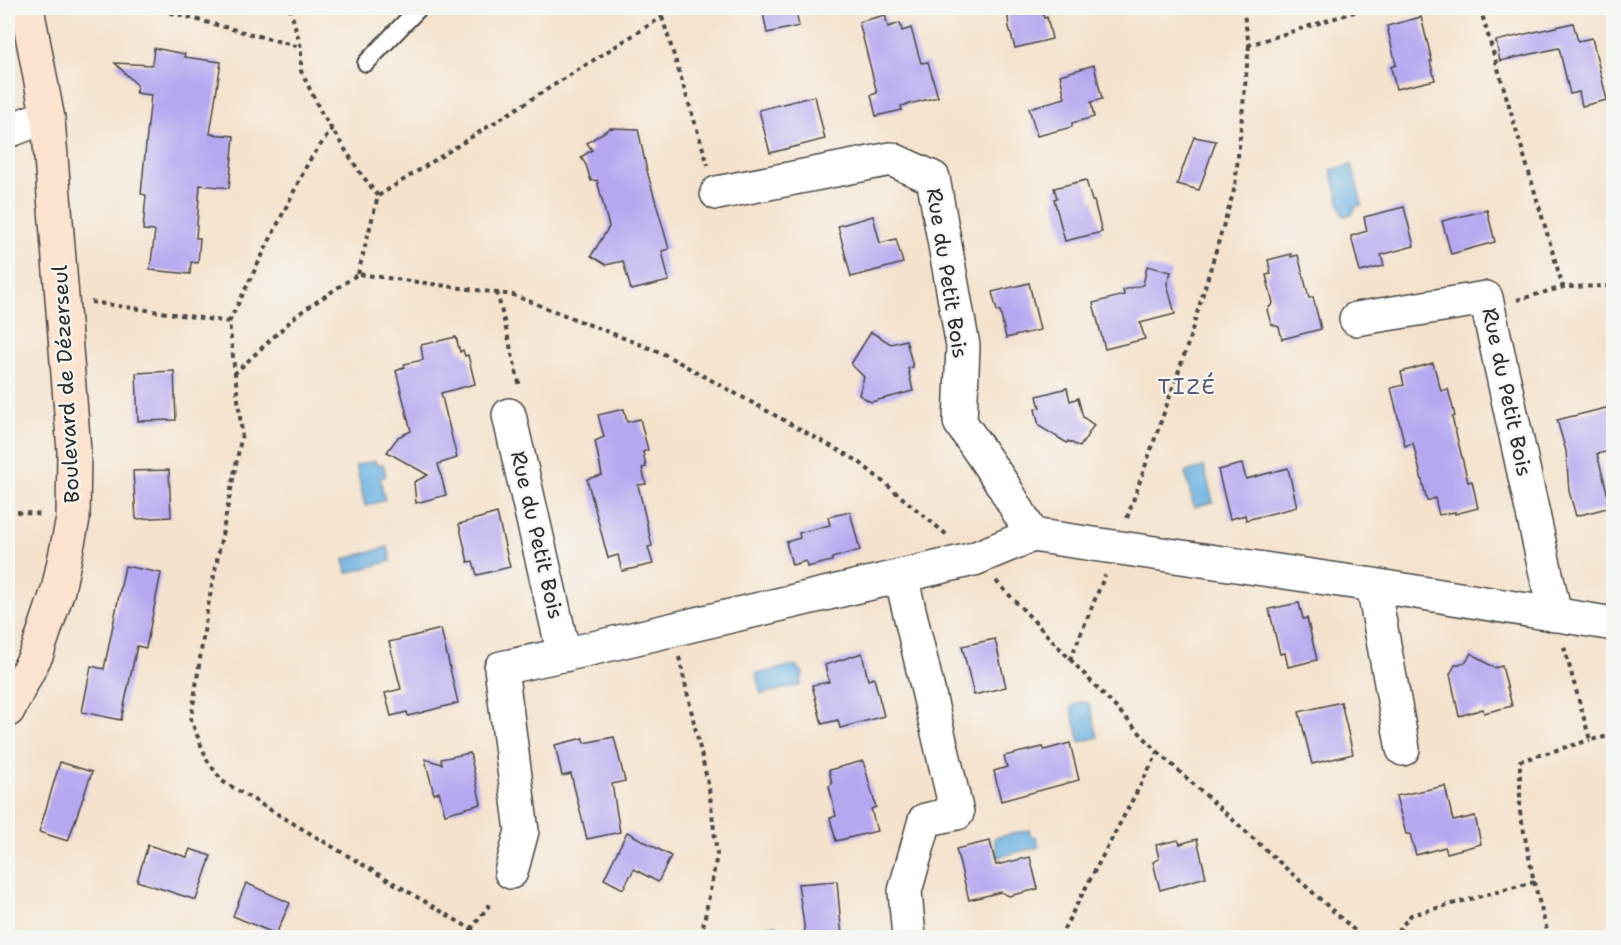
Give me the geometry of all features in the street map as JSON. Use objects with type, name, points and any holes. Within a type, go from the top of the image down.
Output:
[{"type":"street","name":"Boulevard de Dézerseul","points":[[8,710],[37,653],[58,590],[73,519],[74,451],[48,119],[27,8]]},
{"type":"street","points":[[8,131],[34,121],[48,119]]},
{"type":"street","name":"Rue du Petit Bois","points":[[717,193],[891,159],[933,178],[963,346],[960,422],[1003,485],[1032,535]]},
{"type":"street","name":"Rue du Petit Bois","points":[[1356,319],[1486,298],[1555,615]]},
{"type":"street","name":"Rue du Petit Bois","points":[[509,415],[564,655]]},
{"type":"street","points":[[511,873],[522,831],[501,668],[974,559],[1032,535],[1373,585],[1614,624]]},
{"type":"street","points":[[901,576],[957,813],[925,820],[904,891],[909,938]]},
{"type":"street","points":[[1373,585],[1403,749]]},
{"type":"lane","points":[[366,63],[419,8]]},
{"type":"path","points":[[153,8],[301,48]]},
{"type":"path","points":[[290,8],[301,48],[302,71],[332,129],[378,196]]},
{"type":"path","points":[[660,8],[717,193]]},
{"type":"path","points":[[1070,660],[1117,547],[1186,350],[1236,187],[1249,45],[1243,8]]},
{"type":"path","points":[[1249,45],[1367,8]]},
{"type":"path","points":[[1480,8],[1563,287]]},
{"type":"path","points":[[358,274],[378,196],[662,17]]},
{"type":"path","points":[[332,129],[309,161],[229,322],[242,434],[207,611],[191,720],[207,760],[222,781],[486,938]]},
{"type":"path","points":[[234,374],[297,315],[358,274],[513,295],[662,353],[858,461],[974,559],[1158,752],[1363,938]]},
{"type":"path","points":[[1488,309],[1563,287],[1614,285]]},
{"type":"path","points":[[498,292],[522,403],[509,415]]},
{"type":"path","points":[[61,297],[229,322]]},
{"type":"path","points":[[1555,615],[1590,740]]},
{"type":"path","points":[[672,630],[709,788],[717,855],[703,927],[698,938]]},
{"type":"path","points":[[1549,938],[1534,882],[1520,812],[1520,762],[1590,740],[1614,735]]},
{"type":"path","points":[[1059,938],[1158,752]]},
{"type":"path","points":[[1392,938],[1411,915],[1534,882]]},
{"type":"path","points":[[468,938],[471,929],[491,903]]},
{"type":"water","points":[[1352,165],[1362,205],[1356,206],[1352,214],[1343,216],[1331,170]]},
{"type":"water","points":[[375,461],[376,465],[383,464],[386,476],[380,478],[385,500],[365,506],[356,465]]},
{"type":"water","points":[[1204,467],[1213,502],[1194,507],[1185,472]]},
{"type":"water","points":[[388,547],[391,561],[347,573],[344,559]]},
{"type":"water","points":[[795,665],[803,673],[800,685],[761,694],[756,674]]},
{"type":"water","points":[[1080,702],[1089,703],[1098,737],[1080,742],[1071,707]]},
{"type":"water","points":[[1029,830],[1031,837],[1036,836],[1039,847],[998,857],[994,838]]},
{"type":"water","points":[[776,924],[779,937],[742,937],[740,933]]},
{"type":"building","points":[[762,8],[795,8],[799,26],[767,33]]},
{"type":"building","points":[[1007,8],[1041,8],[1044,18],[1047,17],[1052,39],[1015,48]]},
{"type":"building","points":[[885,15],[888,27],[900,23],[902,31],[911,28],[921,63],[928,62],[938,97],[901,106],[902,110],[876,116],[871,95],[877,93],[859,22]]},
{"type":"building","points":[[1421,17],[1435,80],[1396,89],[1391,67],[1396,65],[1387,26]]},
{"type":"building","points":[[1573,23],[1578,41],[1592,38],[1607,100],[1582,106],[1579,92],[1570,94],[1559,48],[1500,61],[1496,41]]},
{"type":"building","points":[[154,48],[185,54],[184,57],[221,62],[210,134],[234,136],[229,188],[200,185],[196,238],[200,238],[198,263],[191,262],[190,274],[150,270],[155,231],[143,230],[146,195],[141,194],[151,95],[136,93],[137,85],[115,63],[152,65]]},
{"type":"building","points":[[1094,65],[1102,99],[1091,102],[1094,117],[1072,123],[1072,127],[1037,136],[1029,108],[1065,98],[1060,75]]},
{"type":"building","points":[[815,96],[825,139],[770,153],[759,110]]},
{"type":"building","points":[[610,128],[638,129],[669,249],[662,251],[669,281],[631,290],[623,261],[606,265],[591,256],[609,227],[597,180],[591,181],[581,157],[592,150],[587,143]]},
{"type":"building","points":[[1194,137],[1216,141],[1199,190],[1177,184]]},
{"type":"building","points":[[1086,180],[1102,232],[1065,241],[1054,199],[1057,198],[1054,188]]},
{"type":"building","points":[[1404,207],[1414,246],[1381,255],[1384,266],[1360,272],[1351,236],[1367,231],[1364,217]]},
{"type":"building","points":[[1487,210],[1495,242],[1451,254],[1442,221]]},
{"type":"building","points":[[873,216],[880,243],[896,239],[903,263],[851,277],[838,226]]},
{"type":"building","points":[[1291,254],[1291,257],[1298,255],[1309,298],[1313,297],[1321,329],[1282,339],[1279,327],[1271,324],[1267,310],[1273,303],[1266,275],[1271,274],[1268,260]]},
{"type":"building","points":[[1147,266],[1171,272],[1167,284],[1175,314],[1140,323],[1145,339],[1105,349],[1093,303],[1124,295],[1123,290],[1143,285]]},
{"type":"building","points":[[1029,283],[1040,330],[1006,338],[1000,311],[997,311],[992,292]]},
{"type":"building","points":[[871,332],[891,344],[906,340],[913,367],[908,368],[913,391],[871,402],[859,395],[864,377],[851,364]]},
{"type":"building","points":[[456,337],[460,352],[463,350],[465,356],[468,355],[475,384],[441,393],[457,458],[438,464],[446,495],[416,503],[414,482],[428,475],[387,452],[398,437],[411,431],[396,371],[405,367],[404,364],[423,360],[421,345]]},
{"type":"building","points":[[1433,363],[1441,391],[1448,389],[1455,416],[1452,417],[1468,482],[1472,481],[1478,508],[1455,514],[1455,512],[1439,515],[1435,498],[1427,501],[1413,443],[1405,446],[1391,388],[1404,385],[1401,372]]},
{"type":"building","points":[[174,371],[176,420],[138,421],[136,373]]},
{"type":"building","points":[[1067,388],[1070,401],[1078,398],[1083,417],[1094,425],[1080,447],[1068,441],[1067,443],[1039,426],[1035,409],[1040,408],[1037,396]]},
{"type":"building","points":[[1610,407],[1614,418],[1614,450],[1597,454],[1611,507],[1576,516],[1569,491],[1566,451],[1557,420]]},
{"type":"building","points":[[624,409],[627,422],[640,419],[648,450],[643,452],[646,467],[642,468],[646,484],[638,485],[652,546],[648,547],[653,564],[622,571],[618,555],[608,558],[587,479],[602,475],[595,441],[604,437],[598,415]]},
{"type":"building","points":[[1242,464],[1246,479],[1288,468],[1297,507],[1246,520],[1245,515],[1230,519],[1218,470]]},
{"type":"building","points":[[169,470],[171,517],[136,519],[133,471]]},
{"type":"building","points":[[850,512],[860,550],[832,558],[832,561],[807,567],[806,561],[792,565],[786,542],[800,538],[799,533],[830,525],[828,517]]},
{"type":"building","points":[[497,513],[510,567],[477,575],[473,561],[468,562],[459,524]]},
{"type":"building","points":[[125,566],[161,573],[146,648],[137,646],[121,720],[82,712],[91,666],[104,669]]},
{"type":"building","points":[[1299,603],[1303,619],[1307,618],[1317,660],[1288,667],[1285,653],[1280,654],[1269,609]]},
{"type":"building","points":[[441,629],[458,703],[408,716],[407,712],[391,716],[385,693],[401,689],[389,642]]},
{"type":"building","points":[[995,639],[1006,687],[974,695],[962,646]]},
{"type":"building","points":[[862,653],[868,680],[874,678],[884,716],[840,728],[838,720],[822,724],[812,685],[829,682],[825,665]]},
{"type":"building","points":[[1471,653],[1494,668],[1502,666],[1512,706],[1484,713],[1483,709],[1459,716],[1450,674],[1455,665],[1466,662]]},
{"type":"building","points":[[1341,702],[1353,754],[1312,764],[1299,712]]},
{"type":"building","points":[[614,737],[625,781],[612,784],[620,832],[587,839],[571,774],[562,776],[555,745],[583,738],[584,743]]},
{"type":"building","points":[[1070,743],[1079,780],[1001,801],[994,771],[1007,767],[1004,756],[1043,747],[1044,750]]},
{"type":"building","points":[[470,753],[481,804],[445,814],[439,792],[434,794],[425,759],[442,764],[441,759]]},
{"type":"building","points":[[863,761],[876,807],[871,809],[877,831],[836,841],[830,818],[836,816],[829,786],[832,784],[829,770]]},
{"type":"building","points":[[60,762],[92,772],[68,841],[39,832]]},
{"type":"building","points":[[1445,786],[1453,821],[1475,816],[1481,844],[1447,853],[1445,847],[1416,855],[1410,834],[1406,834],[1396,796]]},
{"type":"building","points":[[627,832],[671,856],[658,882],[634,869],[623,889],[604,879]]},
{"type":"building","points":[[1197,839],[1206,877],[1160,890],[1153,862],[1159,859],[1156,845],[1178,840],[1180,844]]},
{"type":"building","points":[[990,841],[996,865],[1030,857],[1038,889],[1009,896],[1001,892],[969,900],[956,849]]},
{"type":"building","points":[[148,845],[187,857],[190,849],[211,856],[196,900],[137,881]]},
{"type":"building","points":[[837,881],[842,938],[806,938],[798,884]]},
{"type":"building","points":[[246,883],[290,903],[276,934],[233,916]]},
{"type":"district","name":"TIZÉ","points":[[1187,386]]}]
